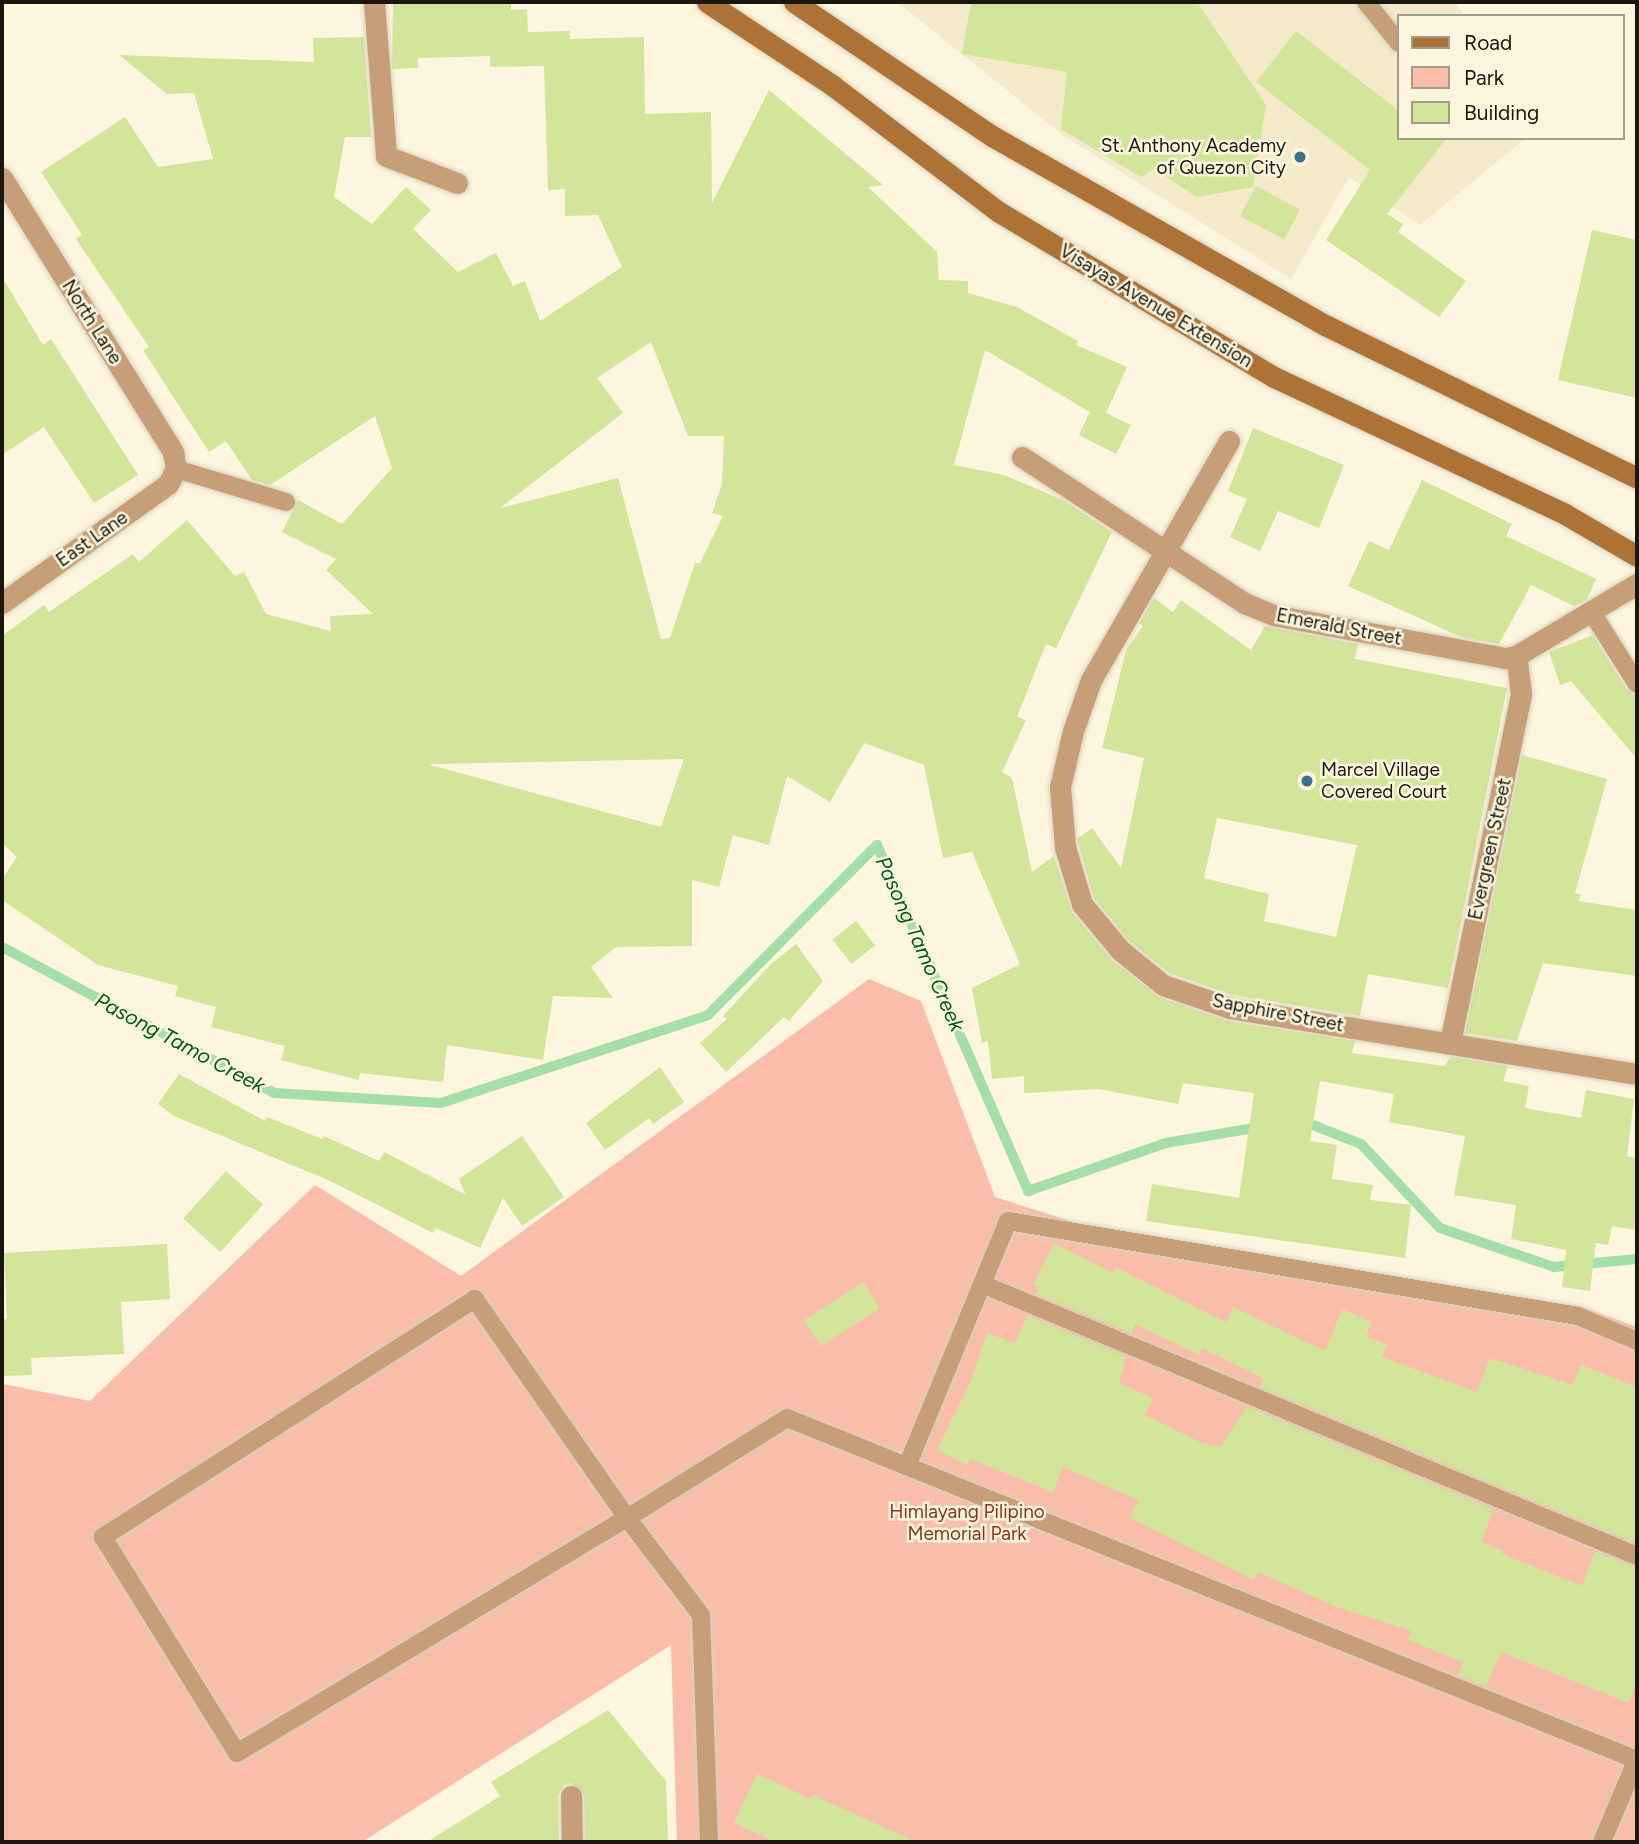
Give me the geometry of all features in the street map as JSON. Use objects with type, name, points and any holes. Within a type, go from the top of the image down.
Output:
[{"type":"street","points":[[374,2],[386,156],[457,183]]},
{"type":"street","name":"Visayas Avenue Extension","points":[[707,2],[832,85],[999,212],[1262,369],[1565,514],[1637,556]]},
{"type":"street","points":[[794,2],[826,11],[992,136],[1325,325],[1637,478]]},
{"type":"street","name":"North Lane","points":[[2,178],[173,452],[176,469]]},
{"type":"street","name":"Sapphire Street","points":[[1229,441],[1091,680],[1070,742],[1060,787],[1065,847],[1082,904],[1120,950],[1163,985],[1230,1008],[1637,1074]]},
{"type":"street","name":"Emerald Street","points":[[1022,457],[1244,603],[1273,615],[1493,658],[1516,656]]},
{"type":"street","name":"East Lane","points":[[2,603],[168,484],[176,469]]},
{"type":"street","points":[[1516,656],[1637,584]]},
{"type":"street","name":"Evergreen Street","points":[[1450,1043],[1521,694],[1516,656]]},
{"type":"street","points":[[571,1796],[572,1842]]},
{"type":"lane","points":[[1366,2],[1398,42]]},
{"type":"lane","points":[[176,469],[286,502]]},
{"type":"lane","points":[[1591,611],[1637,684]]},
{"type":"lane","points":[[907,1466],[1008,1221],[1578,1316],[1637,1341]]},
{"type":"lane","points":[[982,1284],[1637,1556]]},
{"type":"lane","points":[[709,1842],[701,1615],[627,1518],[475,1298],[103,1537],[237,1753],[627,1518],[787,1418],[1637,1760],[1602,1842]]},
{"type":"shaded area","name":"St. Anthony Academy of Quezon City","points":[[897,2],[1454,2],[1463,14],[1398,14],[1398,140],[1524,140],[1420,225],[1349,177],[1291,279],[1064,136]]},
{"type":"green space","name":"Himlayang Pilipino Memorial Park","points":[[869,979],[921,1001],[995,1197],[1114,1235],[1582,1307],[1637,1327],[1637,1842],[677,1842],[671,1645],[362,1842],[2,1842],[2,1384],[90,1401],[315,1185],[461,1276]]},
{"type":"building","points":[[393,2],[511,2],[511,10],[527,9],[528,32],[570,31],[570,39],[644,37],[645,114],[711,112],[712,203],[769,90],[883,185],[868,187],[937,252],[939,280],[968,281],[968,293],[1017,307],[1078,341],[1076,345],[1127,367],[1106,413],[1131,425],[1116,454],[1079,435],[1090,412],[985,350],[954,465],[1004,475],[1065,501],[1112,532],[1056,648],[1046,644],[1017,717],[1026,720],[1002,772],[1012,778],[1032,872],[1054,856],[1072,912],[1112,960],[1159,997],[1228,1021],[1355,1041],[1352,1053],[1444,1066],[1451,1057],[1508,1066],[1503,1081],[1529,1086],[1525,1108],[1581,1118],[1586,1090],[1634,1099],[1627,1156],[1637,1158],[1637,1230],[1612,1226],[1608,1245],[1596,1243],[1590,1291],[1562,1287],[1566,1250],[1511,1239],[1516,1205],[1454,1195],[1465,1136],[1389,1122],[1394,1094],[1320,1081],[1310,1141],[1337,1145],[1332,1179],[1373,1185],[1370,1200],[1411,1205],[1405,1258],[1146,1221],[1152,1184],[1239,1198],[1254,1093],[1183,1083],[1178,1104],[1098,1089],[1024,1093],[1024,1076],[992,1079],[988,1041],[982,1043],[972,988],[1020,964],[972,852],[943,858],[924,765],[864,743],[830,802],[787,776],[769,845],[733,835],[719,887],[692,880],[692,946],[616,947],[591,967],[613,998],[553,996],[543,1060],[447,1045],[443,1082],[360,1073],[358,1080],[281,1060],[285,1046],[211,1027],[216,1007],[175,996],[178,986],[98,965],[2,900],[2,879],[17,857],[2,843],[2,636],[44,605],[49,612],[133,554],[139,562],[187,520],[235,576],[244,572],[266,614],[331,631],[330,616],[373,614],[326,570],[336,559],[282,532],[298,500],[342,524],[392,468],[375,416],[270,485],[252,480],[226,441],[209,452],[143,350],[149,347],[76,239],[82,235],[41,172],[125,117],[158,167],[213,159],[194,93],[167,94],[119,55],[314,62],[313,38],[364,37],[371,137],[345,137],[334,197],[372,224],[406,187],[431,210],[413,229],[458,272],[496,253],[513,286],[525,281],[540,321],[622,267],[598,215],[565,216],[565,189],[548,190],[544,66],[490,67],[490,56],[418,58],[418,68],[392,69]],"holes":[[[651,342],[688,436],[724,436],[722,484],[712,513],[723,516],[700,563],[695,563],[670,638],[661,639],[618,478],[500,508],[623,413],[597,378]],[[684,759],[661,827],[430,765],[431,764]]]},
{"type":"building","points":[[971,2],[1197,2],[1266,105],[1253,187],[1197,197],[1154,169],[1141,177],[1061,129],[1067,72],[962,54]]},
{"type":"building","points":[[1296,31],[1398,110],[1398,140],[1445,140],[1387,214],[1403,224],[1398,232],[1466,281],[1439,317],[1326,240],[1370,170],[1256,82]]},
{"type":"building","points":[[1256,186],[1300,209],[1284,239],[1240,216]]},
{"type":"building","points":[[1592,230],[1637,240],[1637,398],[1558,380]]},
{"type":"building","points":[[2,277],[43,345],[51,339],[138,475],[94,503],[44,427],[2,455]]},
{"type":"building","points":[[1253,428],[1344,465],[1319,528],[1278,511],[1260,551],[1230,537],[1247,499],[1228,491]]},
{"type":"building","points":[[1422,480],[1512,524],[1506,536],[1596,579],[1587,599],[1574,606],[1531,585],[1499,644],[1461,637],[1348,586],[1369,541],[1389,550]]},
{"type":"building","points":[[1154,598],[1173,612],[1181,600],[1251,650],[1265,626],[1358,644],[1355,659],[1507,688],[1448,988],[1368,974],[1360,1016],[1233,995],[1169,973],[1129,941],[1094,898],[1077,839],[1092,828],[1121,868],[1144,758],[1102,748],[1126,650],[1143,626],[1139,623]],"holes":[[[1217,818],[1357,845],[1336,937],[1264,921],[1269,894],[1204,878]]]},
{"type":"building","points":[[1593,635],[1627,690],[1637,696],[1637,759],[1571,681],[1560,685],[1549,652]]},
{"type":"building","points":[[1522,755],[1607,779],[1575,893],[1581,895],[1578,901],[1637,910],[1637,976],[1543,963],[1517,1041],[1465,1033]]},
{"type":"building","points":[[856,921],[875,945],[851,964],[832,939]]},
{"type":"building","points":[[796,944],[823,981],[789,1021],[784,1017],[726,1072],[700,1043],[727,1019],[723,1016],[771,964]]},
{"type":"building","points":[[660,1067],[684,1102],[653,1124],[649,1118],[605,1150],[586,1123]]},
{"type":"building","points":[[179,1074],[265,1121],[267,1117],[322,1139],[324,1136],[379,1161],[384,1152],[466,1195],[459,1179],[522,1136],[564,1197],[522,1226],[503,1198],[480,1248],[436,1228],[433,1233],[328,1180],[174,1116],[158,1104]]},
{"type":"building","points":[[226,1171],[263,1204],[220,1252],[183,1219]]},
{"type":"building","points":[[1054,1243],[1113,1273],[1115,1267],[1226,1322],[1233,1307],[1325,1351],[1342,1309],[1372,1322],[1366,1337],[1387,1344],[1382,1357],[1477,1392],[1490,1358],[1573,1385],[1581,1365],[1637,1387],[1637,1544],[1259,1387],[1264,1379],[1202,1348],[1199,1355],[1135,1324],[1132,1334],[1036,1294],[1039,1288],[1033,1285]]},
{"type":"building","points":[[167,1244],[170,1299],[121,1302],[124,1354],[31,1358],[32,1375],[2,1376],[2,1320],[7,1319],[4,1253]]},
{"type":"building","points":[[863,1282],[880,1308],[821,1346],[804,1320]]},
{"type":"building","points":[[1027,1315],[1126,1356],[1119,1383],[1153,1398],[1145,1415],[1200,1442],[1221,1447],[1247,1406],[1494,1509],[1481,1542],[1503,1551],[1502,1554],[1582,1586],[1595,1551],[1637,1567],[1637,1680],[1629,1703],[1501,1652],[1486,1687],[1458,1676],[1463,1662],[1408,1640],[1411,1631],[1334,1606],[1258,1572],[1254,1580],[1130,1518],[1139,1500],[1063,1467],[1053,1492],[970,1459],[967,1465],[937,1450],[972,1378],[987,1333],[1015,1343]]},
{"type":"building","points":[[608,1710],[666,1781],[668,1842],[585,1842],[584,1795],[571,1783],[564,1785],[558,1796],[559,1842],[427,1842],[500,1796],[491,1782]]},
{"type":"building","points":[[757,1774],[811,1799],[813,1795],[916,1842],[775,1842],[734,1823]]},
{"type":"waterway","name":"Pasong Tamo Creek","points":[[2,947],[274,1093],[441,1103],[708,1015],[877,845],[1028,1191],[1166,1143],[1260,1127]]},
{"type":"waterway","name":"Pasong Tamo Creek","points":[[1300,1120],[1361,1144],[1440,1228],[1554,1267],[1637,1259]]},
{"type":"place","name":"St. Anthony Academy of Quezon City","points":[[1300,157]]},
{"type":"place","name":"Marcel Village Covered Court","points":[[1307,781]]}]
